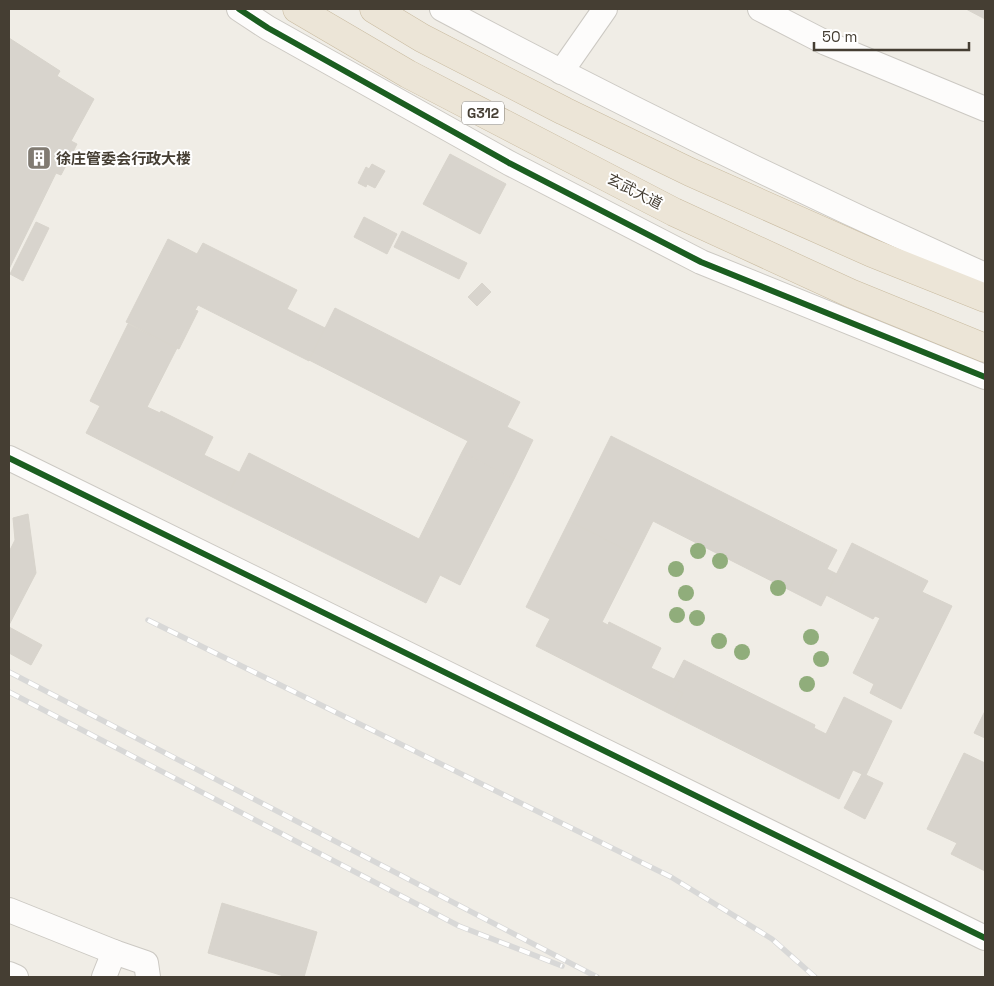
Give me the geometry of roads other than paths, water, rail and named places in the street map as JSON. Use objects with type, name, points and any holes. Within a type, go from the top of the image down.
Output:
[{"type":"highway","name":"玄武大道","points":[[297,9],[408,74],[674,212],[850,293],[985,348]]},
{"type":"highway","name":"G312","points":[[374,9],[422,38],[564,111],[690,172],[872,253],[985,298]]},
{"type":"street","points":[[239,9],[268,28],[509,163],[701,262],[985,377]]},
{"type":"street","points":[[442,9],[561,72],[886,231],[985,276]]},
{"type":"street","points":[[561,72],[605,9]]},
{"type":"street","points":[[760,9],[826,43],[985,109]]},
{"type":"street","points":[[9,458],[985,938]]},
{"type":"street","points":[[9,910],[146,963],[148,977]]},
{"type":"street","points":[[104,977],[114,952]]},
{"type":"street","points":[[9,974],[16,977]]},
{"type":"railway","points":[[148,620],[671,877],[772,939],[815,977]]},
{"type":"railway","points":[[9,672],[597,977]]},
{"type":"railway","points":[[9,692],[459,926],[562,966]]},
{"type":"place","name":"徐庄管委会行政大楼","points":[[39,158]]}]
